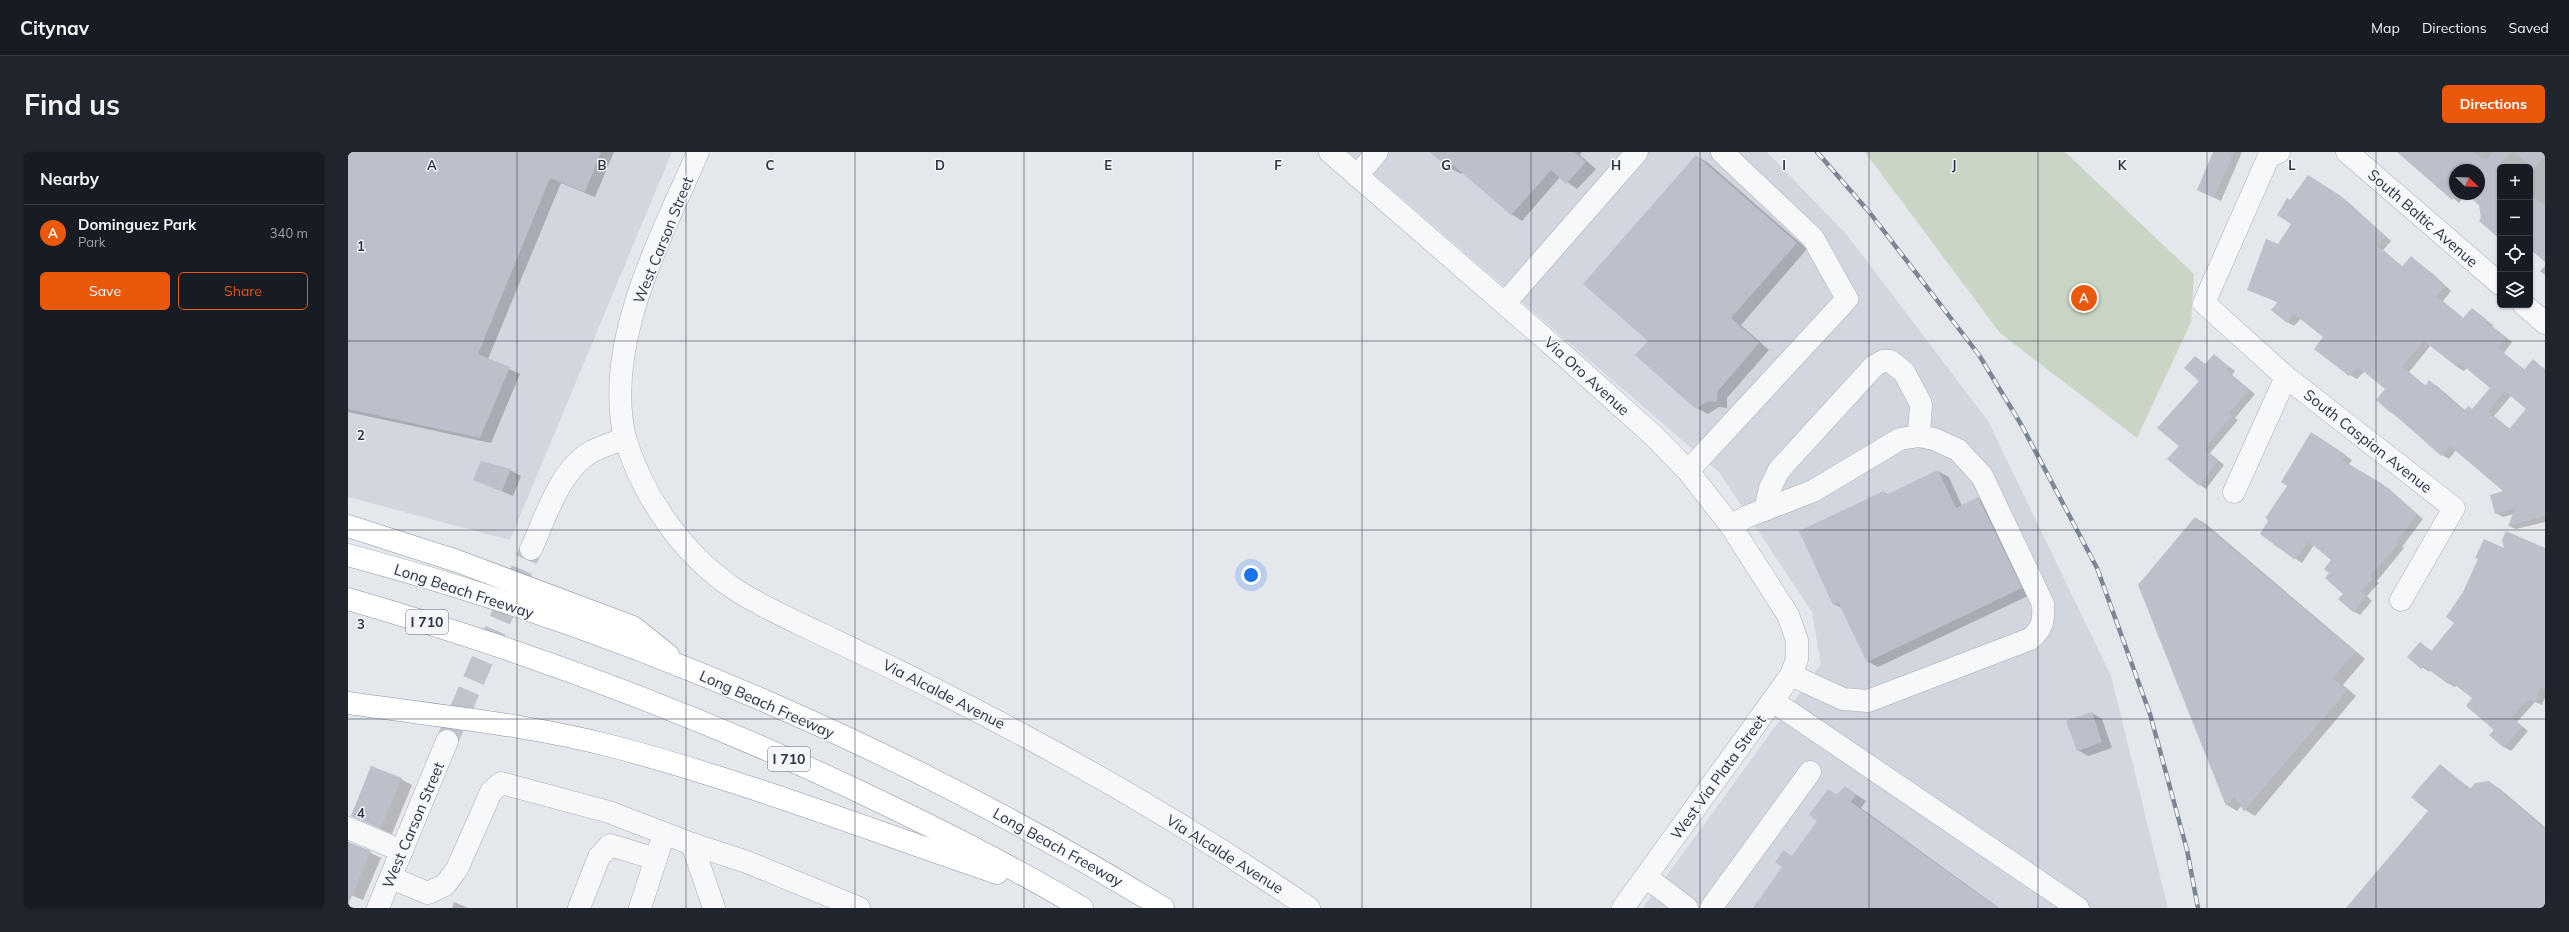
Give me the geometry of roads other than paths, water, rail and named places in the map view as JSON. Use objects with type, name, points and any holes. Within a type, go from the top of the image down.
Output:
[{"type":"highway","points":[[348,526],[456,561],[633,627],[682,666]]},
{"type":"highway","name":"Long Beach Freeway","points":[[348,555],[487,596],[682,666],[880,755],[1010,819],[1163,908]]},
{"type":"highway","name":"I 710","points":[[348,599],[506,647],[702,720],[919,820],[1082,908]]},
{"type":"highway","points":[[348,702],[543,732],[613,746],[700,771],[1060,895]]},
{"type":"street","name":"West Carson Street","points":[[625,438],[621,421],[620,378],[629,330],[648,268],[698,152]]},
{"type":"street","name":"Via Oro Avenue","points":[[1330,152],[1505,303],[1654,436],[1688,471],[1731,526],[1788,615],[1797,640]]},
{"type":"street","points":[[1357,176],[1377,152]]},
{"type":"street","points":[[1505,303],[1637,152]]},
{"type":"street","points":[[1688,471],[1847,299],[1813,238],[1722,152]]},
{"type":"street","name":"South Caspian Avenue","points":[[2278,152],[2269,156],[2204,303],[2286,377],[2454,508],[2401,600]]},
{"type":"street","name":"South Baltic Avenue","points":[[2347,152],[2497,281]]},
{"type":"street","points":[[2528,308],[2545,323]]},
{"type":"street","points":[[1765,510],[1770,488],[1779,470],[1874,366],[1883,360],[1890,361],[1904,372],[1921,404],[1919,436]]},
{"type":"street","points":[[2234,492],[2286,377]]},
{"type":"street","points":[[1731,526],[1765,510],[1813,491],[1900,439],[1919,436],[1934,439],[1958,450],[1982,476],[2038,590],[2044,618],[2039,632],[2030,638],[1868,701],[1843,699],[1791,675]]},
{"type":"street","points":[[531,549],[565,478],[576,463],[591,452],[625,438]]},
{"type":"street","name":"Via Alcalde Avenue","points":[[625,438],[646,490],[667,524],[696,556],[732,587],[775,612],[912,678],[1028,737],[1138,799],[1309,908]]},
{"type":"street","name":"West Via Plata Street","points":[[1623,908],[1791,675],[1797,659],[1797,640]]},
{"type":"street","points":[[1773,701],[2078,908]]},
{"type":"street","name":"West Carson Street","points":[[378,908],[448,741]]},
{"type":"street","points":[[1711,908],[1810,772]]},
{"type":"street","points":[[390,878],[428,893],[445,885],[457,869],[491,792],[501,783],[609,812],[692,844],[748,862],[859,908]]},
{"type":"street","points":[[348,828],[402,851]]},
{"type":"street","points":[[640,908],[664,833]]},
{"type":"street","points":[[692,844],[714,908]]},
{"type":"street","points":[[579,908],[599,856],[610,845],[656,859]]},
{"type":"street","points":[[1646,876],[1687,908]]},
{"type":"tunnel","points":[[447,741],[531,549]]},
{"type":"railway","points":[[1817,152],[1870,213],[1979,355],[2022,426],[2097,568],[2150,714],[2187,850],[2198,908]]},
{"type":"place","name":"Dominguez Park","points":[[2084,298]]}]
